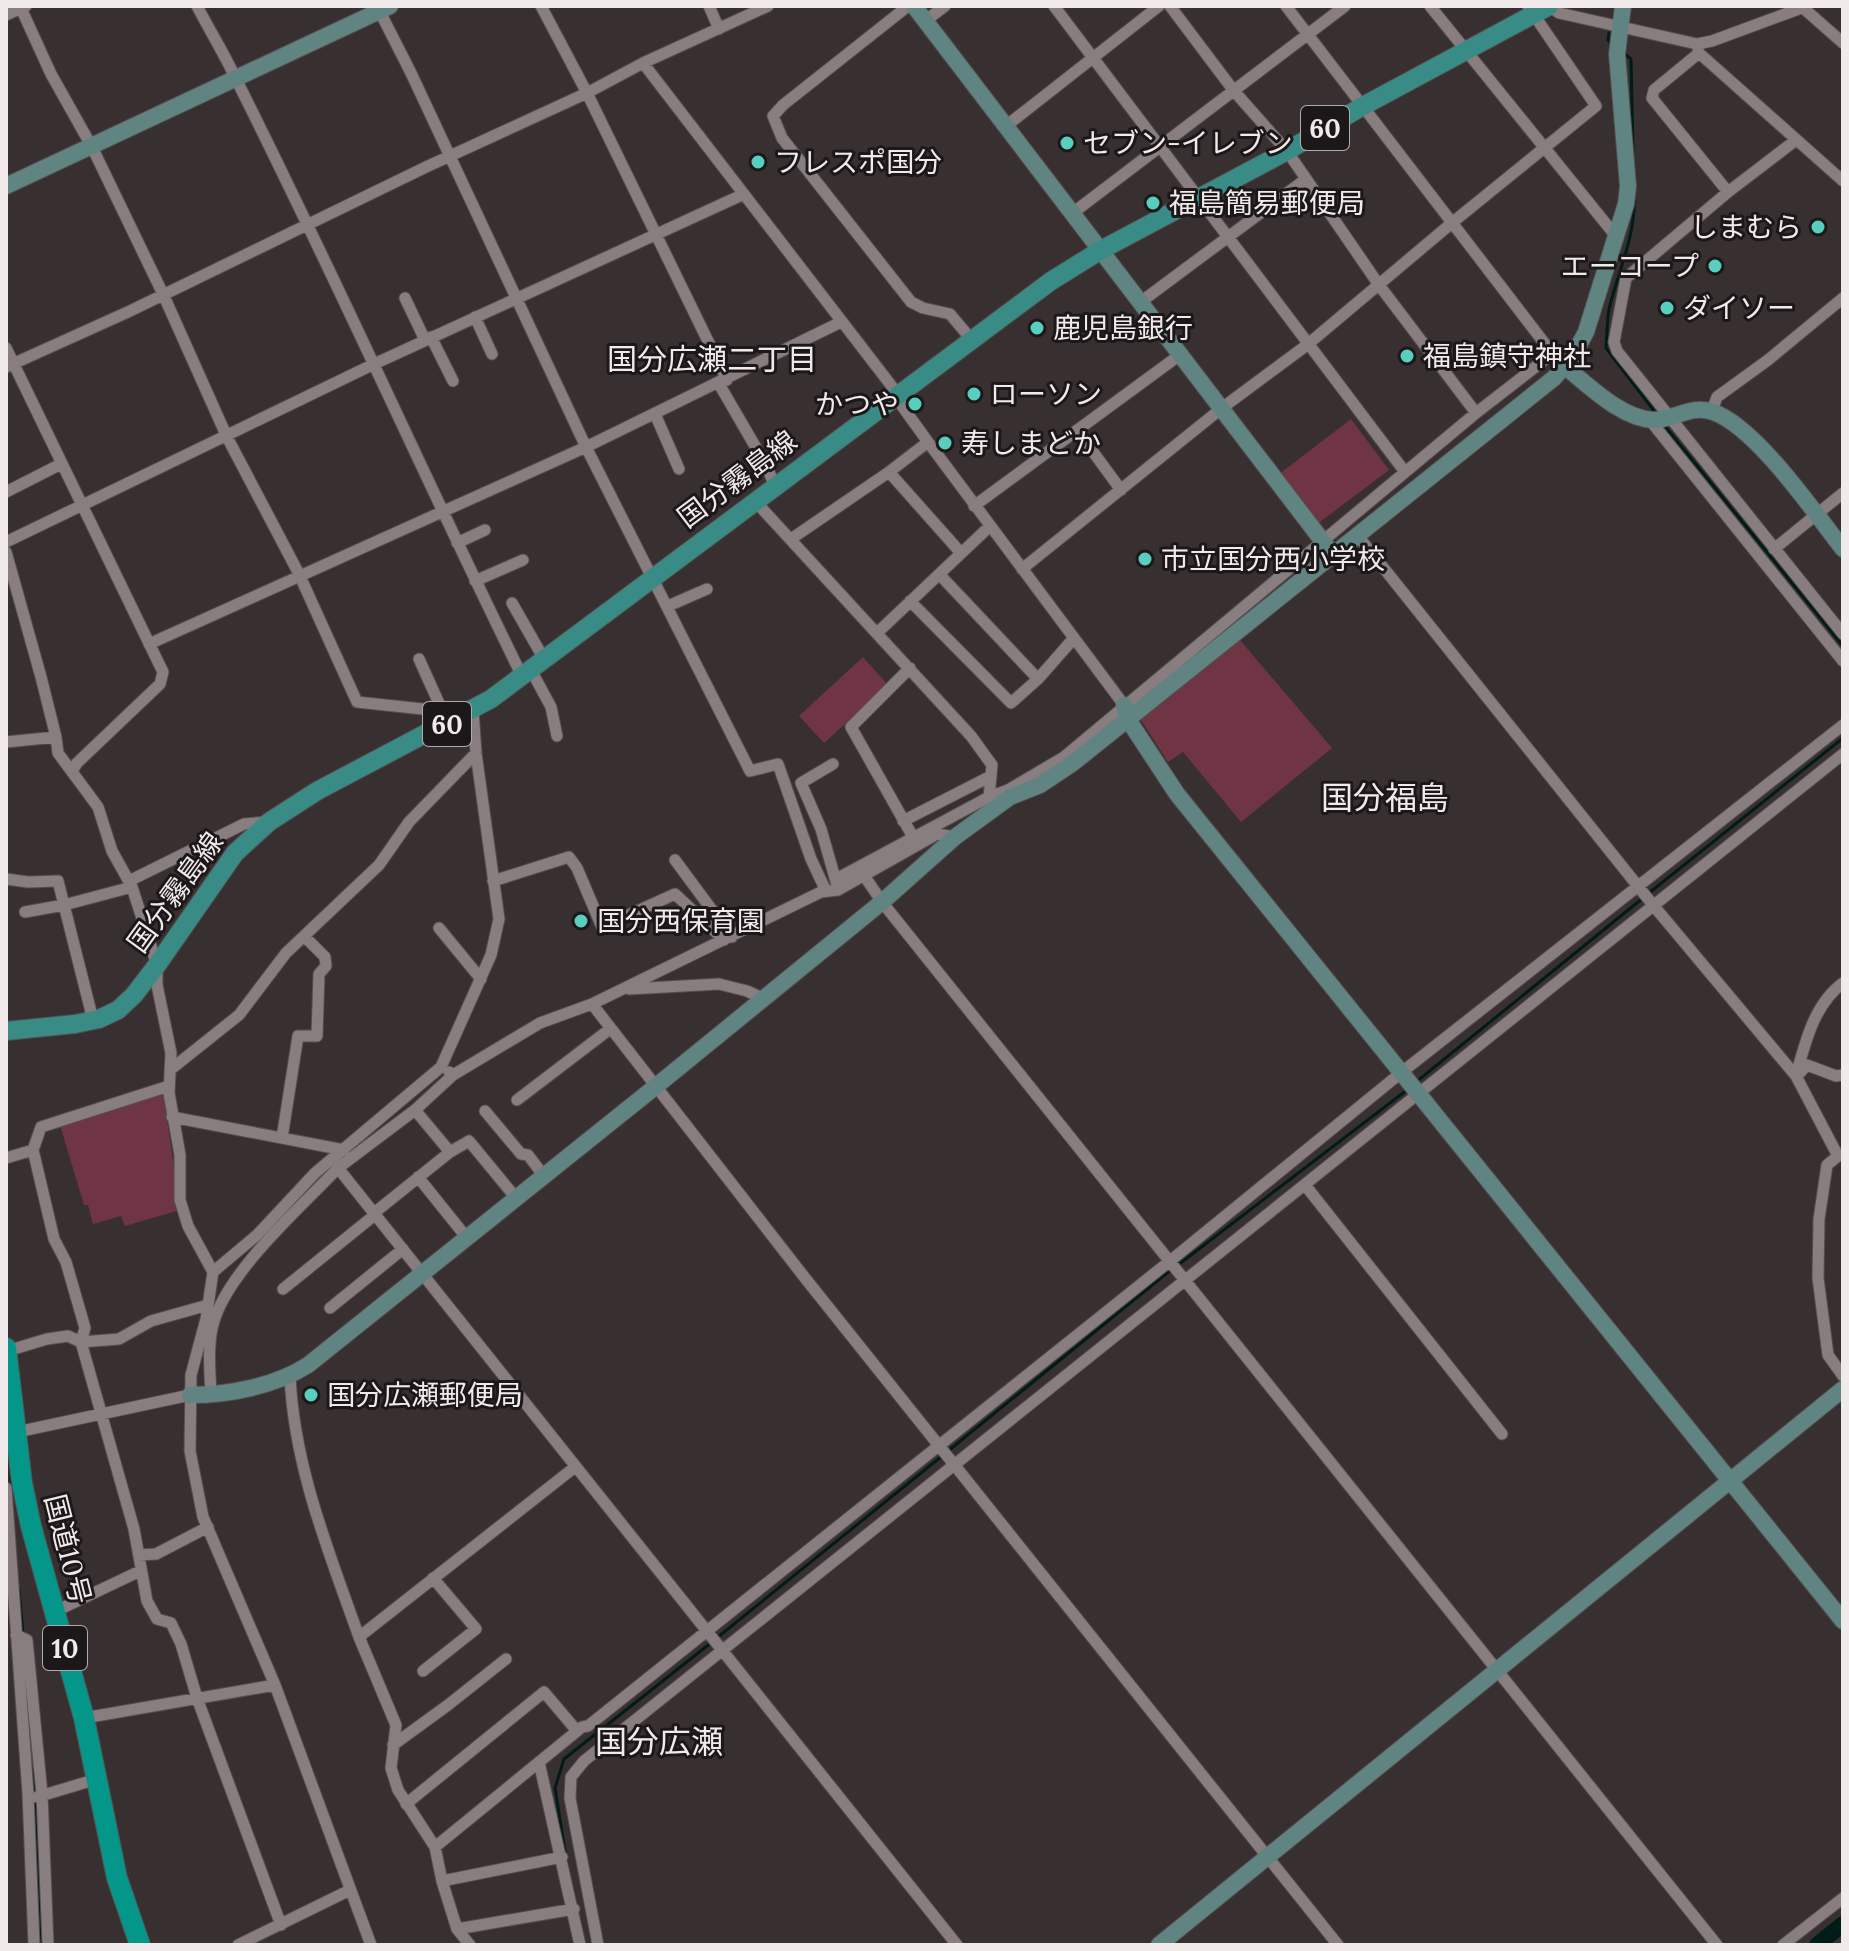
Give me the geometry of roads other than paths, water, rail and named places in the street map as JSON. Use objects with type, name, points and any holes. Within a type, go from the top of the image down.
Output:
[{"type":"highway","name":"国道10号","points":[[6,1350],[22,1483],[84,1718],[117,1878],[140,1945]]},
{"type":"main road","name":"国分霧島線","points":[[6,1031],[93,1020],[118,1010],[129,1001],[157,965],[228,863],[269,822],[317,791],[473,710],[1051,281],[1101,250],[1465,51],[1530,11],[1549,6]]},
{"type":"street","points":[[197,6],[308,225],[475,581],[532,668],[551,707],[557,736]]},
{"type":"street","points":[[541,6],[587,93],[727,380]]},
{"type":"street","points":[[709,6],[719,29]]},
{"type":"street","points":[[10,366],[768,6]]},
{"type":"street","points":[[908,6],[773,116],[782,138],[911,302],[950,314],[971,339]]},
{"type":"street","points":[[914,6],[1334,556]]},
{"type":"street","points":[[925,21],[945,6]]},
{"type":"street","points":[[1054,6],[1405,472]]},
{"type":"street","points":[[1006,126],[1159,6]]},
{"type":"street","points":[[1170,6],[1234,91],[1287,151],[1379,285],[1476,413]]},
{"type":"street","points":[[1286,6],[1564,366],[1615,405],[1660,418],[1698,410],[1712,411],[1750,434],[1843,549]]},
{"type":"street","points":[[1074,212],[1345,6]]},
{"type":"street","points":[[1430,6],[1615,235]]},
{"type":"street","points":[[1549,6],[1559,13],[1620,31],[1698,48],[1843,181]]},
{"type":"street","points":[[1126,711],[1334,556],[1554,378],[1564,366],[1586,332],[1626,204],[1628,186],[1617,54],[1623,6]]},
{"type":"street","points":[[6,15],[22,7],[51,74],[92,147],[163,294],[227,437],[299,574],[357,702],[473,710],[499,919],[491,955],[441,1067],[315,1173],[257,1235],[213,1272]]},
{"type":"street","points":[[1728,192],[1652,98],[1654,90],[1698,48],[1804,7],[1843,43]]},
{"type":"street","points":[[6,186],[382,8],[586,447],[750,771],[778,764],[811,859],[833,887]]},
{"type":"street","points":[[1022,569],[1222,408],[1307,345],[1596,106],[1530,11]]},
{"type":"street","points":[[643,63],[897,393],[902,406],[974,506],[1126,711],[1177,794],[1843,1621]]},
{"type":"street","points":[[1796,140],[1728,192],[1626,278],[1614,342],[1660,418],[1843,661]]},
{"type":"street","points":[[1142,301],[1306,179]]},
{"type":"street","points":[[6,542],[516,297],[744,194]]},
{"type":"street","points":[[405,298],[453,381]]},
{"type":"street","points":[[1712,411],[1717,397],[1768,360],[1843,298]]},
{"type":"street","points":[[475,317],[492,354]]},
{"type":"street","points":[[775,486],[719,384],[841,322]]},
{"type":"street","points":[[6,348],[10,366],[163,672],[160,684],[72,771]]},
{"type":"street","points":[[974,506],[1181,354]]},
{"type":"street","points":[[211,1395],[213,1322],[252,1259],[338,1168],[415,1110],[453,1075],[540,1023],[592,1004],[863,874],[989,797],[1040,785],[1073,763],[1126,711],[1323,540],[1552,354]]},
{"type":"street","points":[[149,644],[727,380]]},
{"type":"street","points":[[655,414],[679,469]]},
{"type":"street","points":[[1660,418],[1843,634]]},
{"type":"street","points":[[1077,430],[1121,490]]},
{"type":"street","points":[[791,539],[928,442]]},
{"type":"street","points":[[6,492],[61,464]]},
{"type":"street","points":[[889,472],[961,553]]},
{"type":"street","points":[[1774,549],[1843,493]]},
{"type":"street","points":[[755,501],[971,736],[992,765],[989,797]]},
{"type":"street","points":[[877,633],[990,526]]},
{"type":"street","points":[[457,543],[485,530]]},
{"type":"street","points":[[1358,536],[1652,903],[1796,1076],[1838,1156],[1827,1165],[1819,1219],[1818,1278],[1828,1355],[1843,1376]]},
{"type":"street","points":[[6,552],[10,580],[58,753],[98,807],[112,851],[131,884],[157,965],[157,985],[171,1053],[169,1086],[180,1155],[179,1185],[183,1213],[213,1272],[191,1375],[190,1395],[192,1461],[203,1517],[275,1685],[371,1945]]},
{"type":"street","points":[[475,581],[523,560]]},
{"type":"street","points":[[939,574],[1038,679]]},
{"type":"street","points":[[668,606],[707,589]]},
{"type":"street","points":[[910,601],[1011,703],[1038,679],[1074,638]]},
{"type":"street","points":[[512,603],[532,668]]},
{"type":"street","points":[[419,659],[442,710]]},
{"type":"street","points":[[910,668],[851,727],[913,837]]},
{"type":"street","points":[[435,1847],[577,1731],[588,1726],[709,1633],[1403,1074],[1843,725]]},
{"type":"street","points":[[6,742],[56,737]]},
{"type":"street","points":[[170,1070],[239,1015],[286,953],[379,865],[409,822],[476,753]]},
{"type":"street","points":[[598,1945],[570,1798],[571,1777],[584,1761],[1184,1277],[1305,1185],[1652,903],[1843,754]]},
{"type":"street","points":[[833,764],[801,783],[821,829],[833,887]]},
{"type":"street","points":[[903,821],[991,776]]},
{"type":"street","points":[[17,1432],[190,1395],[211,1395],[290,1376],[333,1346],[655,1087],[1009,794]]},
{"type":"street","points":[[25,912],[64,905],[131,884],[244,824],[269,822]]},
{"type":"street","points":[[833,887],[913,837],[936,830],[955,837]]},
{"type":"street","points":[[493,881],[569,857],[577,868],[602,927],[675,894],[728,938]]},
{"type":"street","points":[[675,860],[728,938]]},
{"type":"street","points":[[863,874],[882,902],[1717,1945]]},
{"type":"street","points":[[6,879],[45,883],[58,881],[93,1020]]},
{"type":"street","points":[[439,928],[481,979]]},
{"type":"street","points":[[282,1138],[298,1036],[317,1036],[319,974],[326,966],[325,957],[304,936]]},
{"type":"street","points":[[1796,1076],[1814,1022],[1829,993],[1843,983]]},
{"type":"street","points":[[613,992],[639,987],[719,984],[762,998]]},
{"type":"street","points":[[592,1004],[953,1464],[1338,1945]]},
{"type":"street","points":[[517,1100],[610,1029]]},
{"type":"street","points":[[1796,1076],[1807,1065],[1836,1076],[1843,1075]]},
{"type":"street","points":[[441,1067],[453,1075]]},
{"type":"street","points":[[169,1086],[41,1127],[33,1150],[54,1239],[66,1262],[85,1328],[81,1342],[139,1555],[150,1609],[157,1619],[171,1623],[181,1644],[197,1698],[281,1925]]},
{"type":"street","points":[[415,1110],[450,1152]]},
{"type":"street","points":[[485,1111],[544,1176]]},
{"type":"street","points":[[172,1117],[344,1150]]},
{"type":"street","points":[[283,1289],[418,1177],[469,1141],[516,1198]]},
{"type":"street","points":[[6,1158],[33,1150]]},
{"type":"street","points":[[338,1168],[957,1945]]},
{"type":"street","points":[[418,1177],[467,1238]]},
{"type":"street","points":[[1305,1185],[1502,1434]]},
{"type":"street","points":[[330,1308],[403,1249]]},
{"type":"street","points":[[6,1350],[68,1336],[81,1342],[119,1339],[151,1321],[208,1305]]},
{"type":"street","points":[[290,1376],[292,1415],[313,1508],[359,1637],[396,1725],[391,1768],[406,1804],[435,1847],[457,1929],[470,1945]]},
{"type":"street","points":[[1159,1945],[1843,1389]]},
{"type":"street","points":[[359,1637],[575,1467]]},
{"type":"street","points":[[6,1488],[48,1945]]},
{"type":"street","points":[[139,1555],[156,1554],[208,1527]]},
{"type":"street","points":[[54,1612],[140,1571]]},
{"type":"street","points":[[423,1671],[476,1629],[433,1578]]},
{"type":"street","points":[[393,1745],[506,1659]]},
{"type":"street","points":[[84,1718],[275,1685]]},
{"type":"street","points":[[406,1804],[544,1692],[577,1731]]},
{"type":"street","points":[[539,1762],[580,1945]]},
{"type":"street","points":[[36,1795],[97,1779]]},
{"type":"street","points":[[34,1945],[36,1795]]},
{"type":"street","points":[[442,1881],[562,1857]]},
{"type":"street","points":[[238,1945],[258,1940],[350,1890]]},
{"type":"street","points":[[1783,1945],[1843,1898]]},
{"type":"street","points":[[457,1929],[574,1909]]},
{"type":"waterway","points":[[1609,33],[1608,40],[1613,45]]},
{"type":"waterway","points":[[1622,52],[1631,59],[1633,152]]},
{"type":"waterway","points":[[1634,196],[1629,239],[1609,309],[1606,348],[1655,412]]},
{"type":"waterway","points":[[1664,425],[1843,646]]},
{"type":"waterway","points":[[1649,893],[1843,738]]},
{"type":"waterway","points":[[1416,1082],[1643,898]]},
{"type":"waterway","points":[[1178,1265],[1407,1090]]},
{"type":"waterway","points":[[948,1451],[1172,1269]]},
{"type":"waterway","points":[[718,1637],[942,1456]]},
{"type":"waterway","points":[[11,1474],[12,1490]]},
{"type":"waterway","points":[[19,1590],[23,1634]]},
{"type":"waterway","points":[[567,1864],[555,1788],[564,1759],[712,1642]]},
{"type":"waterway","points":[[34,1769],[36,1793]]},
{"type":"waterway","points":[[36,1801],[42,1945]]},
{"type":"waterway","points":[[1817,1945],[1843,1924]]},
{"type":"place","name":"セブン-イレブン","points":[[1067,143]]},
{"type":"place","name":"フレスポ国分","points":[[758,162]]},
{"type":"place","name":"福島簡易郵便局","points":[[1153,203]]},
{"type":"place","name":"しまむら","points":[[1818,227]]},
{"type":"place","name":"エーコープ","points":[[1715,266]]},
{"type":"place","name":"ダイソー","points":[[1667,308]]},
{"type":"place","name":"鹿児島銀行","points":[[1037,328]]},
{"type":"place","name":"福島鎮守神社","points":[[1407,356]]},
{"type":"place","name":"ローソン","points":[[974,394]]},
{"type":"place","name":"かつや","points":[[915,404]]},
{"type":"place","name":"寿しまどか","points":[[945,443]]},
{"type":"place","name":"市立国分西小学校","points":[[1145,559]]},
{"type":"place","name":"国分西保育園","points":[[581,921]]},
{"type":"place","name":"国分広瀬郵便局","points":[[311,1395]]},
{"type":"district","name":"国分広瀬二丁目","points":[[712,359]]},
{"type":"district","name":"国分福島","points":[[1385,797]]},
{"type":"district","name":"国分広瀬","points":[[659,1741]]}]
